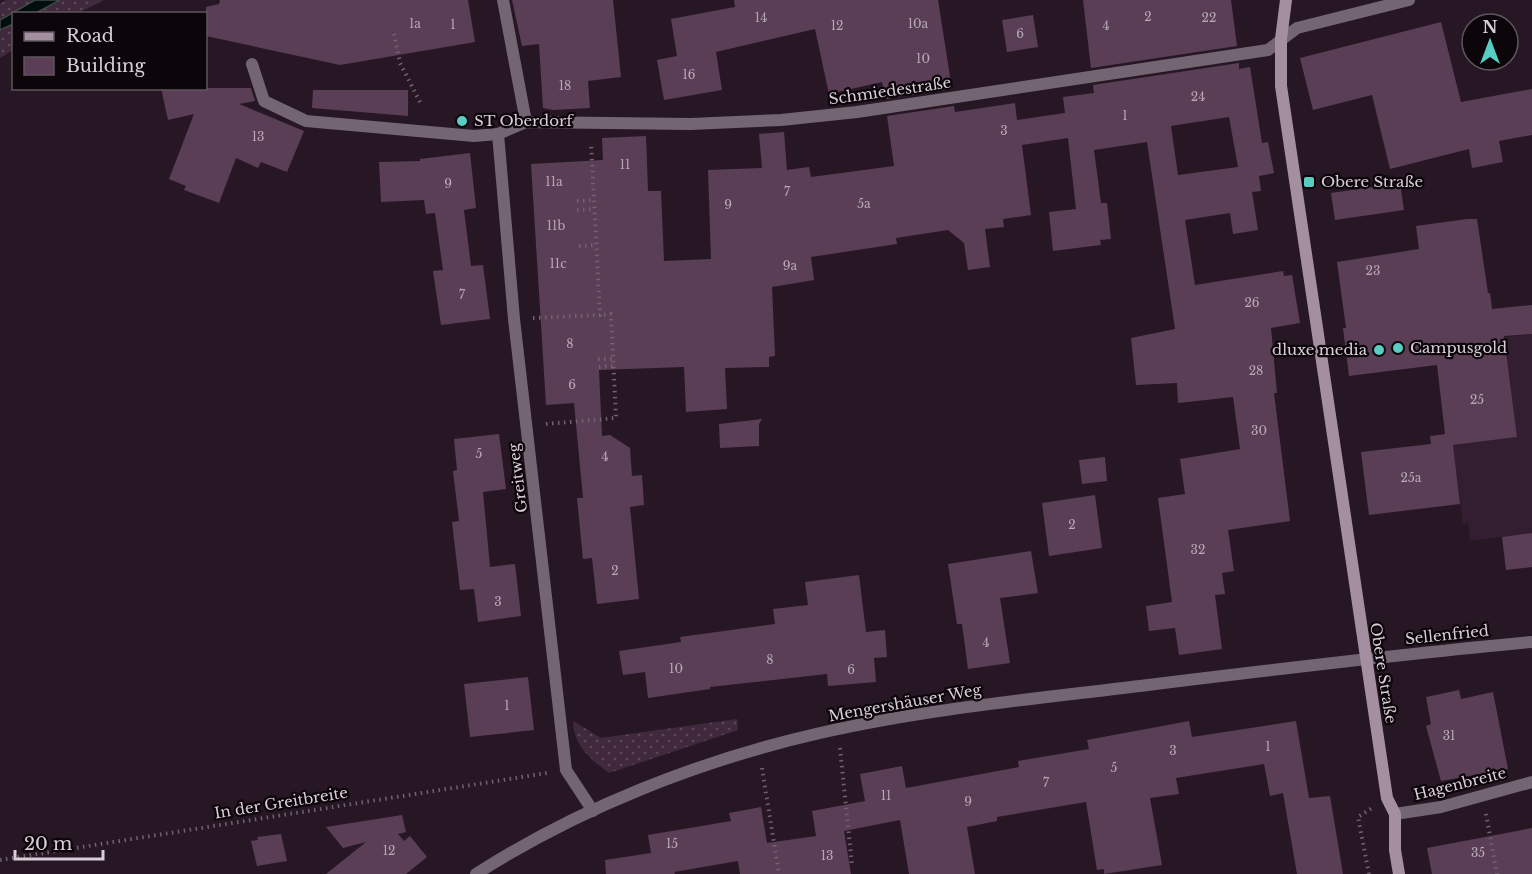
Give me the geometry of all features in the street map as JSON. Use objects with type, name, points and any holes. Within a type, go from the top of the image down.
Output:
[{"type":"street","points":[[503,0],[526,122]]},
{"type":"street","name":"Obere Straße","points":[[1286,0],[1281,39],[1281,86],[1387,798],[1395,814]]},
{"type":"street","name":"Schmiedestraße","points":[[498,134],[526,122],[691,124],[781,120],[857,112],[1268,50],[1297,28],[1409,0]]},
{"type":"street","points":[[252,64],[264,101],[306,121],[474,136],[498,134]]},
{"type":"street","name":"Greitweg","points":[[498,134],[514,319],[566,770],[593,811]]},
{"type":"street","name":"Sellenfried","points":[[1366,659],[1532,642]]},
{"type":"street","name":"Mengershäuser Weg","points":[[476,874],[593,811],[663,781],[759,749],[838,729],[997,703],[1366,659]]},
{"type":"street","name":"Hagenbreite","points":[[1395,814],[1441,807],[1532,782]]},
{"type":"street","points":[[1395,814],[1395,850],[1399,874]]},
{"type":"path","points":[[394,34],[400,63],[422,106]]},
{"type":"path","points":[[590,122],[600,315]]},
{"type":"path","points":[[577,201],[594,200]]},
{"type":"path","points":[[577,210],[594,209]]},
{"type":"path","points":[[579,246],[596,245]]},
{"type":"path","points":[[514,319],[611,314],[616,418],[527,425]]},
{"type":"path","points":[[598,359],[613,359]]},
{"type":"path","points":[[599,367],[614,366]]},
{"type":"path","points":[[838,729],[852,866]]},
{"type":"path","points":[[759,749],[779,874]]},
{"type":"path","name":"In der Greitbreite","points":[[0,860],[566,770]]},
{"type":"path","points":[[1483,796],[1497,874]]},
{"type":"path","points":[[1369,874],[1358,817],[1387,798]]},
{"type":"shaded area","points":[[6,0],[104,0],[80,12],[12,12],[12,51],[0,58],[0,4]]},
{"type":"shaded area","points":[[35,0],[60,0],[38,12],[14,12]]},
{"type":"shaded area","points":[[12,13],[12,24],[0,30],[0,20]]},
{"type":"shaded area","points":[[1532,334],[1532,533],[1470,541],[1468,523],[1463,524],[1453,445],[1517,437],[1504,337]]},
{"type":"shaded area","points":[[737,719],[738,730],[609,773],[584,751],[576,738],[573,721],[601,738]]},
{"type":"building","points":[[220,0],[468,0],[475,42],[340,65],[207,36],[206,7],[219,4]]},
{"type":"building","points":[[512,0],[613,0],[621,77],[588,81],[590,108],[553,110],[543,108],[539,44],[522,46]]},
{"type":"building","points":[[734,0],[938,0],[952,89],[885,99],[882,82],[829,94],[815,29],[716,52],[722,90],[664,100],[657,60],[677,56],[671,19],[735,7]]},
{"type":"building","points":[[1083,0],[1231,0],[1237,46],[1091,68]]},
{"type":"building","points":[[1033,15],[1038,47],[1007,52],[1002,20]]},
{"type":"building","points":[[1441,22],[1461,102],[1532,89],[1532,135],[1499,141],[1503,162],[1472,168],[1469,149],[1390,169],[1372,95],[1313,110],[1300,58]]},
{"type":"building","points":[[1239,63],[1239,69],[1250,67],[1262,143],[1268,142],[1274,173],[1259,176],[1261,191],[1252,192],[1258,230],[1233,234],[1230,213],[1185,220],[1195,285],[1283,271],[1284,276],[1292,275],[1300,323],[1271,328],[1277,393],[1274,393],[1290,521],[1228,530],[1234,571],[1222,573],[1225,594],[1215,595],[1222,649],[1179,655],[1175,628],[1149,631],[1146,606],[1172,602],[1158,498],[1185,494],[1180,459],[1240,449],[1233,397],[1178,403],[1177,383],[1136,385],[1131,338],[1175,329],[1147,142],[1094,150],[1101,203],[1107,203],[1111,239],[1100,240],[1101,245],[1053,251],[1049,212],[1076,209],[1068,138],[1022,145],[1031,215],[1003,219],[1004,227],[985,229],[990,267],[968,270],[964,243],[948,230],[896,238],[897,244],[811,257],[814,280],[772,287],[775,356],[769,357],[769,367],[725,368],[727,409],[686,412],[684,367],[599,370],[602,436],[610,435],[630,448],[632,476],[642,475],[644,505],[630,507],[639,599],[597,604],[592,558],[583,559],[577,498],[583,498],[574,403],[546,405],[531,164],[603,160],[602,138],[646,136],[648,191],[661,191],[664,261],[711,259],[708,170],[762,168],[759,134],[784,132],[787,170],[809,167],[811,177],[894,166],[887,116],[954,106],[955,112],[1015,103],[1017,120],[1065,113],[1063,97],[1094,93],[1093,85]],"holes":[[[1229,117],[1238,167],[1178,175],[1171,126]]]},
{"type":"building","points":[[251,88],[255,101],[239,104],[304,131],[287,172],[261,162],[258,168],[236,158],[219,203],[184,190],[186,186],[169,179],[194,114],[168,120],[161,90]]},
{"type":"building","points":[[313,90],[408,90],[408,116],[312,108]]},
{"type":"building","points":[[470,153],[476,208],[464,210],[471,266],[483,265],[490,319],[441,325],[433,271],[443,270],[435,213],[426,214],[424,200],[381,202],[379,162],[420,161],[420,159]]},
{"type":"building","points":[[1400,183],[1404,210],[1335,220],[1331,193]]},
{"type":"building","points":[[1477,219],[1492,309],[1532,305],[1532,334],[1504,336],[1517,437],[1453,445],[1460,504],[1369,515],[1361,452],[1431,444],[1430,436],[1445,434],[1437,365],[1349,376],[1343,328],[1346,328],[1337,262],[1419,249],[1416,226]]},
{"type":"building","points":[[762,419],[759,424],[759,446],[720,448],[719,424]]},
{"type":"building","points":[[499,434],[506,489],[483,492],[490,567],[515,564],[521,616],[478,622],[474,589],[460,590],[452,522],[459,521],[453,471],[457,470],[454,439]]},
{"type":"building","points":[[1105,457],[1107,481],[1082,484],[1079,460]]},
{"type":"building","points":[[1095,495],[1102,548],[1049,556],[1042,503]]},
{"type":"building","points":[[1532,533],[1532,567],[1506,570],[1502,537]]},
{"type":"building","points":[[1031,551],[1038,593],[1000,598],[1010,663],[968,669],[962,624],[957,624],[948,564]]},
{"type":"building","points":[[859,575],[866,632],[885,630],[887,657],[874,658],[876,682],[828,686],[827,674],[710,687],[710,689],[648,698],[645,672],[623,675],[619,651],[681,642],[680,637],[775,624],[773,609],[808,605],[805,582]]},
{"type":"building","points":[[528,677],[534,730],[470,737],[464,684]]},
{"type":"building","points":[[1459,690],[1461,699],[1493,692],[1508,769],[1441,781],[1426,726],[1431,724],[1426,697]]},
{"type":"building","points":[[1189,721],[1192,737],[1296,721],[1309,798],[1330,796],[1343,874],[1297,874],[1283,793],[1270,796],[1264,764],[1176,778],[1179,794],[1150,798],[1162,865],[1104,874],[1104,869],[1097,870],[1086,802],[997,817],[997,821],[967,827],[975,874],[909,874],[900,820],[844,831],[851,874],[740,874],[738,861],[674,872],[675,874],[606,874],[605,860],[651,853],[648,835],[731,821],[729,813],[761,807],[767,843],[816,836],[812,811],[865,801],[860,774],[902,766],[906,788],[1019,767],[1018,761],[1089,749],[1087,740]]},
{"type":"building","points":[[402,815],[406,832],[398,834],[404,841],[410,836],[427,857],[406,874],[326,874],[366,842],[343,848],[326,827]]},
{"type":"building","points":[[1532,828],[1532,874],[1432,874],[1427,848]]},
{"type":"building","points":[[281,834],[287,861],[257,866],[251,841],[258,840],[257,837]]},
{"type":"place","name":"ST Oberdorf","points":[[462,121]]},
{"type":"place","name":"Obere Straße","points":[[1309,182]]},
{"type":"place","name":"Campusgold","points":[[1398,348]]},
{"type":"place","name":"dluxe media","points":[[1379,350]]}]
